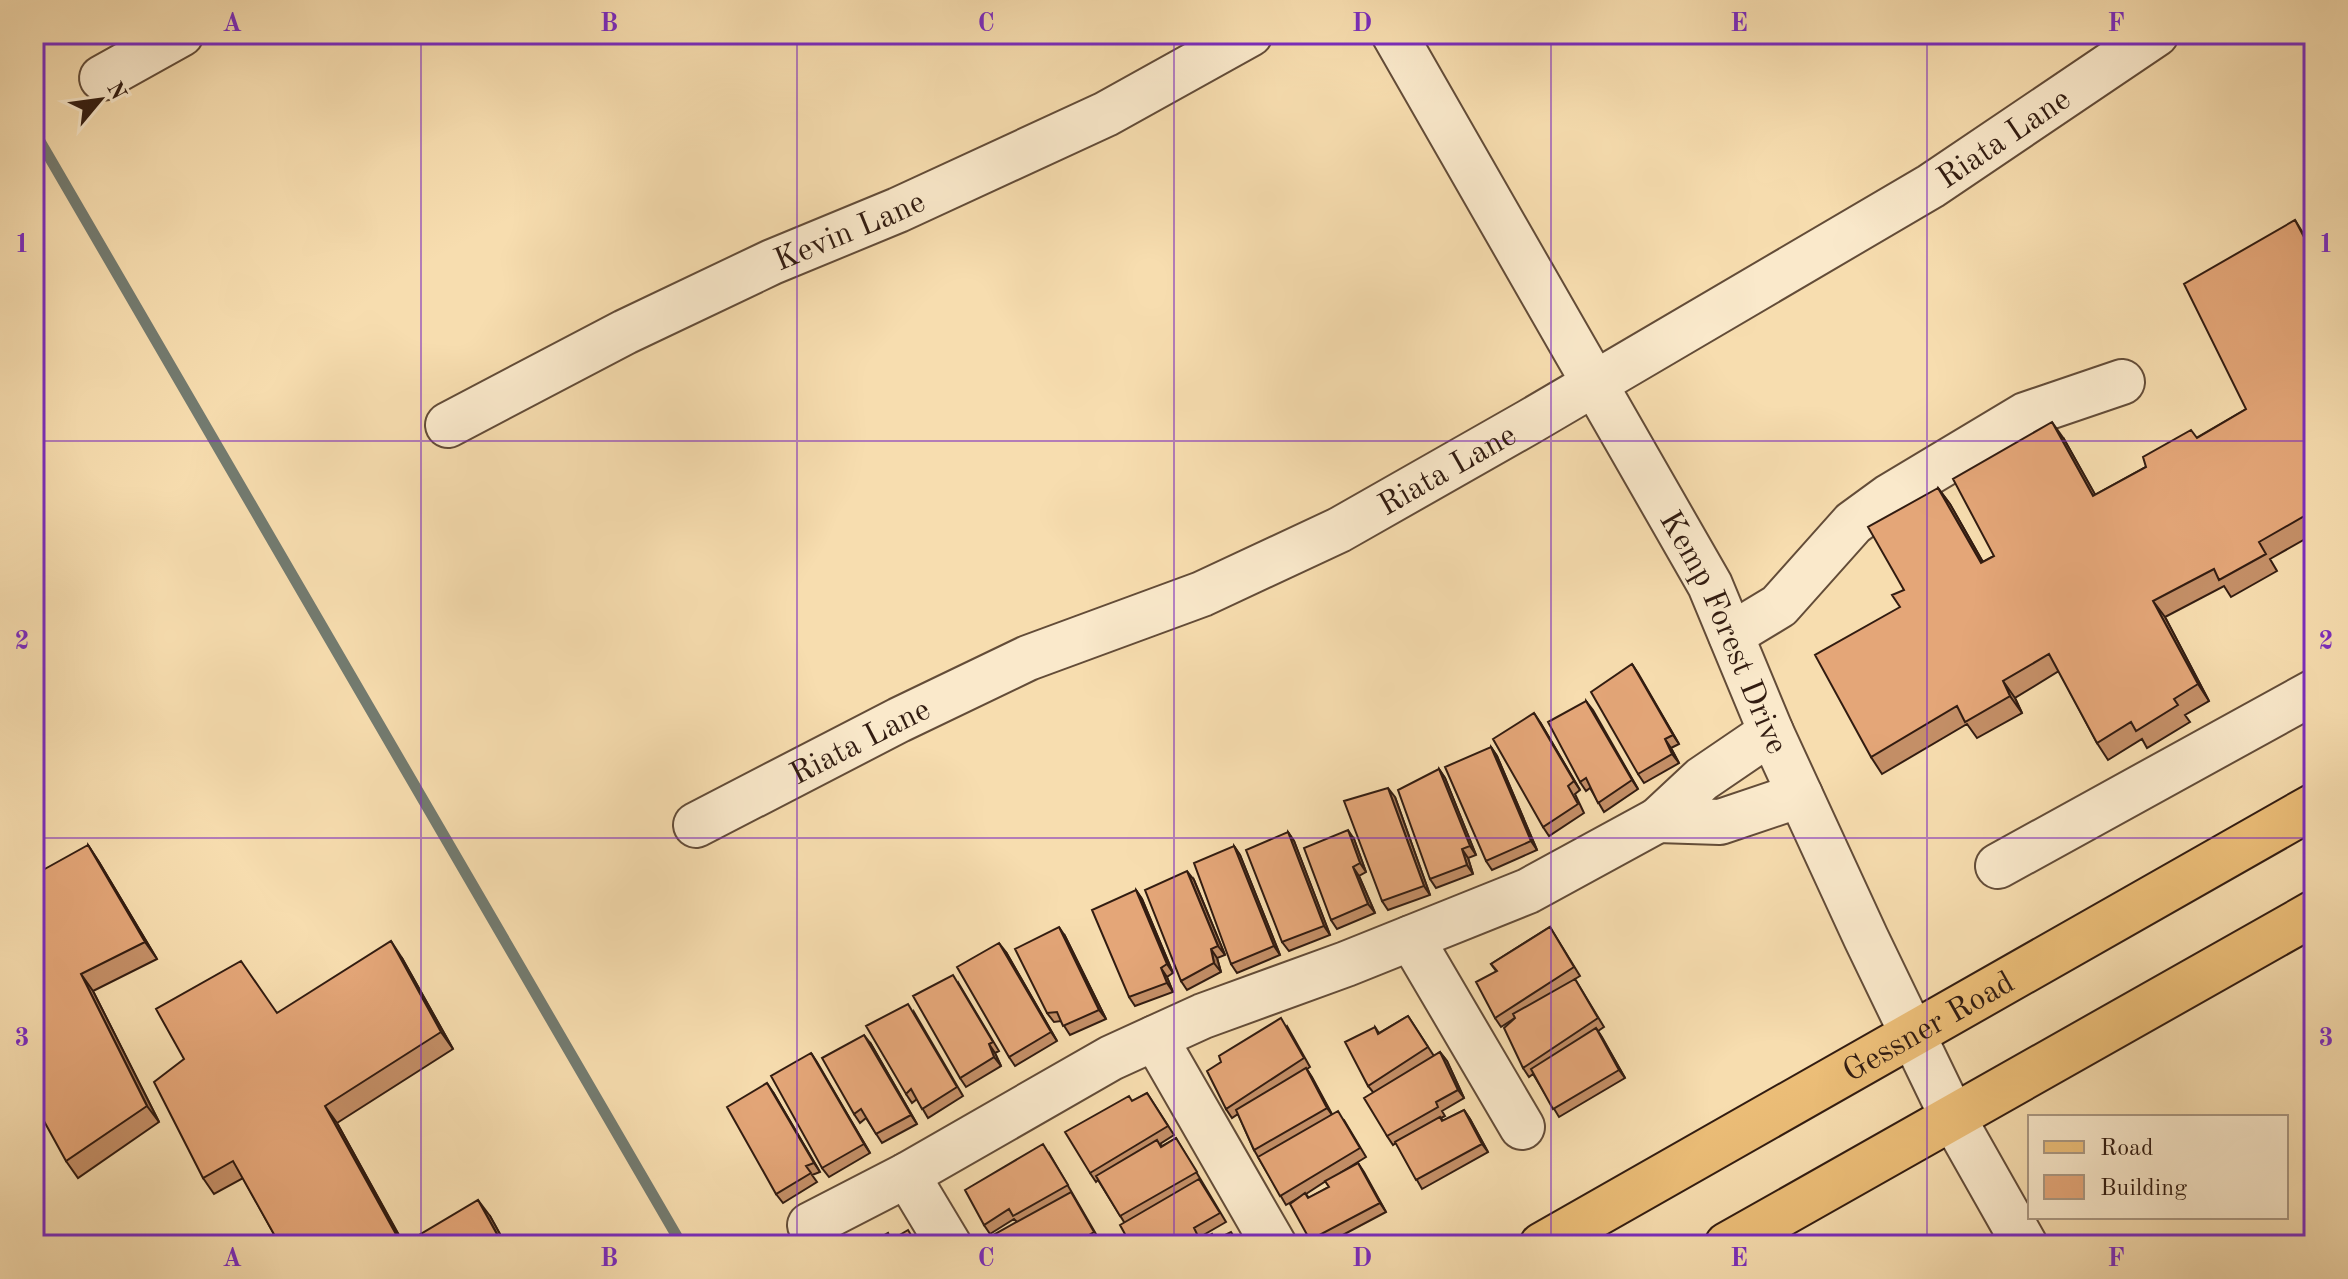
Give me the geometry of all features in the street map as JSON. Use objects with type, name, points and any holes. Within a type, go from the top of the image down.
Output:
[{"type":"main road","name":"Gessner Road","points":[[1542,1245],[2314,806]]},
{"type":"main road","points":[[1727,1245],[2314,913]]},
{"type":"street","points":[[102,78],[181,34]]},
{"type":"street","name":"Kevin Lane","points":[[448,425],[625,332],[772,262],[898,210],[1106,114],[1250,34]]},
{"type":"street","name":"Kemp Forest Drive","points":[[1394,34],[1710,585],[1771,732],[1952,1116],[2025,1245]]},
{"type":"street","name":"Riata Lane","points":[[696,825],[899,720],[1028,658],[1202,594],[1339,530],[1931,186],[2156,34]]},
{"type":"street","points":[[1731,635],[1779,606],[1853,523],[1890,496],[2025,415],[2122,382]]},
{"type":"street","points":[[1998,866],[2314,692]]},
{"type":"street","points":[[810,1225],[907,1175],[1111,1058],[1203,1016],[1528,891],[1658,820],[1702,779],[1771,732]]},
{"type":"street","points":[[1658,820],[1720,822],[1800,795]]},
{"type":"street","points":[[1411,938],[1522,1127]]},
{"type":"street","points":[[1155,1038],[1274,1245]]},
{"type":"street","points":[[907,1175],[949,1245]]},
{"type":"building","points":[[2295,220],[2314,256],[2314,526],[2308,514],[2259,542],[2266,554],[2219,580],[2214,569],[2153,601],[2198,684],[2174,699],[2178,705],[2136,731],[2131,722],[2097,743],[2049,654],[2003,681],[2010,696],[1965,722],[1957,706],[1871,757],[1815,655],[1900,607],[1892,595],[1904,590],[1868,527],[1938,488],[1981,563],[1994,556],[1953,479],[2052,422],[2093,496],[2146,467],[2143,457],[2191,430],[2197,438],[2246,409],[2184,284]]},
{"type":"building","points":[[1632,664],[1673,735],[1665,739],[1672,754],[1638,774],[1591,692]]},
{"type":"building","points":[[1586,701],[1632,780],[1598,803],[1586,778],[1580,782],[1548,722]]},
{"type":"building","points":[[1534,713],[1574,781],[1568,786],[1578,804],[1543,827],[1493,739]]},
{"type":"building","points":[[1491,747],[1531,841],[1486,861],[1445,767]]},
{"type":"building","points":[[1439,769],[1470,846],[1462,849],[1467,865],[1430,879],[1398,790]]},
{"type":"building","points":[[1388,788],[1424,886],[1382,901],[1344,801]]},
{"type":"building","points":[[1348,830],[1360,863],[1353,867],[1368,904],[1331,920],[1304,848]]},
{"type":"building","points":[[1288,832],[1324,926],[1282,942],[1246,850]]},
{"type":"building","points":[[88,845],[145,942],[81,974],[147,1106],[66,1161],[34,1103],[34,875]]},
{"type":"building","points":[[1234,846],[1274,946],[1231,964],[1194,863]]},
{"type":"building","points":[[1187,871],[1218,946],[1211,949],[1214,963],[1181,981],[1145,890]]},
{"type":"building","points":[[1136,890],[1167,964],[1161,968],[1167,983],[1129,997],[1092,910]]},
{"type":"building","points":[[1059,927],[1099,1010],[1063,1026],[1057,1012],[1047,1013],[1015,949]]},
{"type":"building","points":[[1550,927],[1574,967],[1495,1018],[1476,982],[1497,971],[1491,964]]},
{"type":"building","points":[[391,941],[441,1032],[325,1106],[402,1245],[280,1245],[233,1161],[203,1178],[154,1082],[184,1059],[156,1009],[241,961],[277,1013]]},
{"type":"building","points":[[999,943],[1051,1032],[1009,1057],[957,967]]},
{"type":"building","points":[[953,975],[993,1042],[989,1044],[994,1057],[960,1078],[913,996]]},
{"type":"building","points":[[1575,979],[1598,1018],[1523,1068],[1504,1028],[1515,1018],[1513,1014]]},
{"type":"building","points":[[908,1004],[957,1087],[922,1109],[911,1089],[906,1094],[866,1026]]},
{"type":"building","points":[[1408,1016],[1428,1047],[1368,1086],[1345,1042],[1375,1027],[1378,1034]]},
{"type":"building","points":[[1281,1018],[1304,1058],[1226,1109],[1207,1071],[1221,1062],[1219,1056]]},
{"type":"building","points":[[1596,1028],[1619,1070],[1553,1109],[1531,1069]]},
{"type":"building","points":[[864,1035],[911,1115],[876,1134],[861,1109],[854,1114],[822,1058]]},
{"type":"building","points":[[1440,1052],[1458,1090],[1436,1102],[1438,1107],[1387,1136],[1364,1098]]},
{"type":"building","points":[[811,1053],[864,1144],[822,1168],[771,1076]]},
{"type":"building","points":[[1306,1068],[1327,1108],[1254,1150],[1236,1110]]},
{"type":"building","points":[[767,1083],[814,1163],[806,1166],[811,1173],[776,1194],[727,1107]]},
{"type":"building","points":[[1147,1093],[1168,1126],[1090,1173],[1065,1132],[1129,1096],[1132,1101]]},
{"type":"building","points":[[1464,1110],[1482,1144],[1416,1180],[1395,1142],[1440,1117],[1442,1121]]},
{"type":"building","points":[[1338,1111],[1360,1148],[1280,1196],[1258,1157]]},
{"type":"building","points":[[1176,1138],[1197,1172],[1120,1216],[1096,1176],[1157,1140],[1161,1147]]},
{"type":"building","points":[[1043,1144],[1068,1185],[1013,1216],[1009,1209],[984,1225],[965,1190]]},
{"type":"building","points":[[1358,1163],[1380,1203],[1310,1240],[1290,1204],[1305,1193],[1308,1198],[1329,1187],[1325,1181]]},
{"type":"building","points":[[1199,1179],[1220,1213],[1194,1228],[1197,1234],[1178,1245],[1131,1245],[1120,1225]]},
{"type":"building","points":[[1071,1192],[1094,1232],[1072,1245],[999,1245],[993,1235]]},
{"type":"building","points":[[478,1200],[503,1245],[402,1245]]},
{"type":"building","points":[[908,1230],[917,1245],[867,1245],[888,1233],[891,1240]]},
{"type":"building","points":[[1231,1232],[1239,1245],[1193,1245],[1212,1234],[1215,1240]]},
{"type":"waterway","points":[[34,131],[682,1245]]}]
